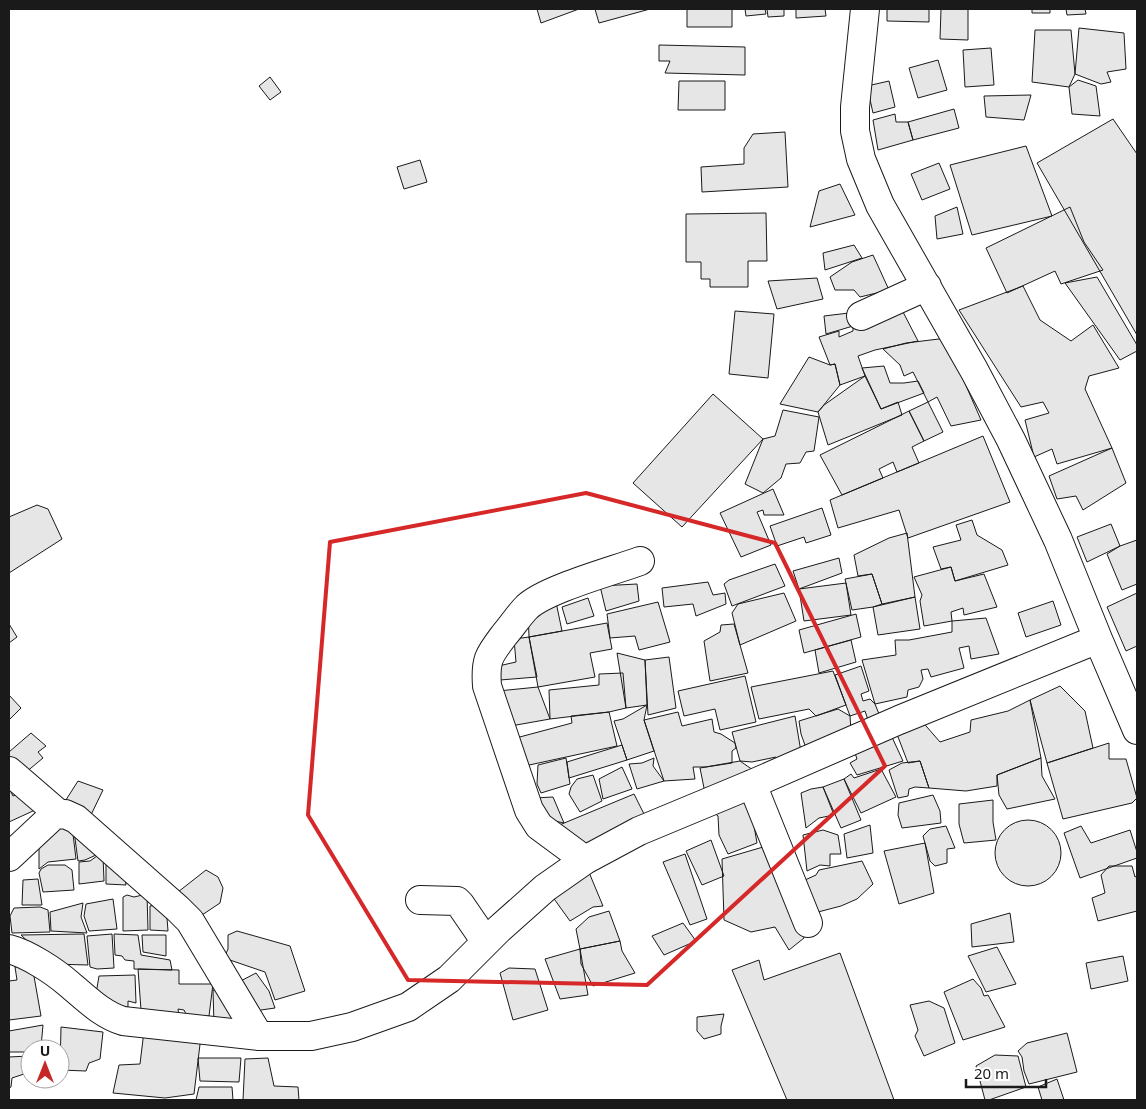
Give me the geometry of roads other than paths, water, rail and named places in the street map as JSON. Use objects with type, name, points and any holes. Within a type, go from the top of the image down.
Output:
[{"type":"street","points":[[864,9],[855,107],[855,131],[861,159],[880,205],[974,370],[1011,440],[1058,540],[1137,730]]},
{"type":"street","points":[[862,316],[927,286]]},
{"type":"street","points":[[585,860],[539,826],[529,810],[487,686],[486,670],[488,658],[527,607],[565,588],[640,561]]},
{"type":"street","points":[[9,947],[67,982],[110,1017],[123,1021],[260,1036],[311,1036],[352,1027],[408,1007],[449,979],[545,888],[585,860],[639,831],[899,720],[1098,639]]},
{"type":"street","points":[[9,771],[59,814]]},
{"type":"street","points":[[752,784],[808,923]]},
{"type":"street","points":[[9,856],[54,815],[65,814],[76,819],[190,921],[260,1036]]},
{"type":"street","points":[[420,900],[457,901],[486,942]]}]
